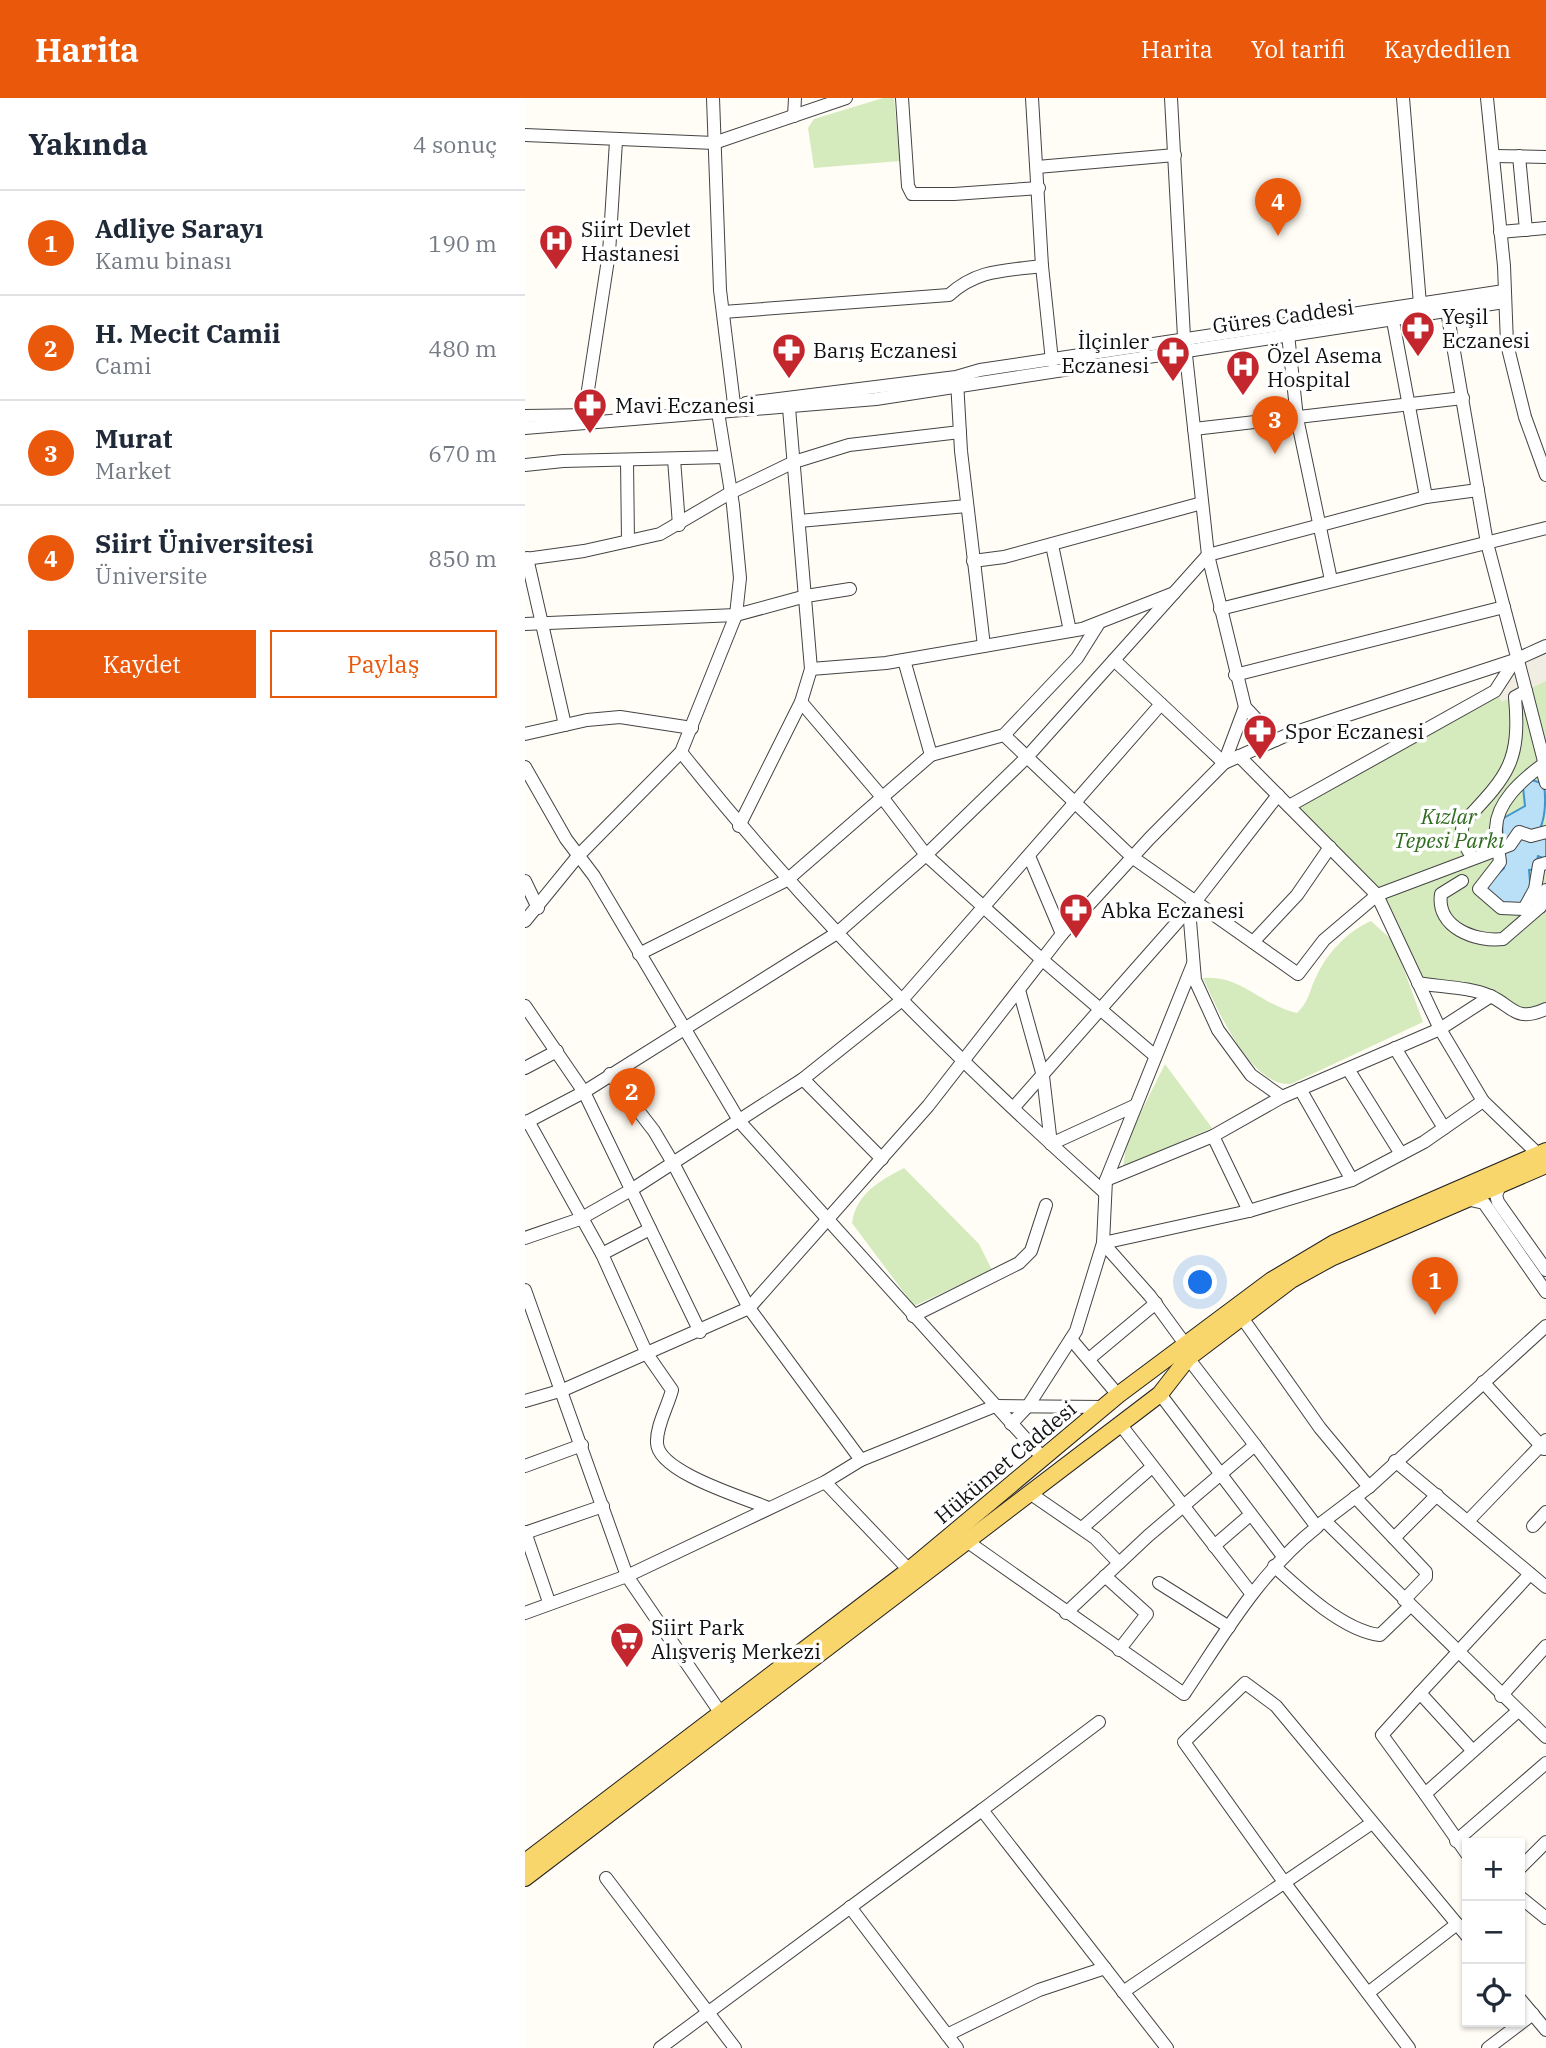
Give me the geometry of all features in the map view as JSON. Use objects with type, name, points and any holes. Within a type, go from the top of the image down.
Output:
[{"type":"main road","points":[[525,1878],[725,1719],[968,1542],[1160,1394],[1187,1351],[1243,1319],[1291,1280],[1331,1258],[1466,1198],[1500,1186],[1544,1157]]},
{"type":"main road","name":"Hükümet Caddesi","points":[[525,1863],[725,1719],[1118,1395],[1187,1351],[1301,1261],[1544,1157]]},
{"type":"street","points":[[713,98],[723,312],[734,404]]},
{"type":"street","points":[[794,116],[795,98]]},
{"type":"street","points":[[525,135],[616,141],[714,143],[846,98]]},
{"type":"street","points":[[902,98],[908,186],[912,194],[1039,188]]},
{"type":"street","points":[[1032,98],[1042,266],[1052,360]]},
{"type":"street","points":[[1171,98],[1185,344],[1208,555],[1235,675],[1245,707],[1276,740]]},
{"type":"street","points":[[1403,98],[1420,304]]},
{"type":"street","points":[[1487,98],[1507,344],[1525,417],[1546,475]]},
{"type":"street","points":[[584,415],[609,253],[616,141]]},
{"type":"street","points":[[1037,167],[1175,155]]},
{"type":"street","points":[[1493,156],[1546,157]]},
{"type":"street","points":[[1519,156],[1526,230]]},
{"type":"street","points":[[1500,232],[1546,228]]},
{"type":"street","points":[[723,312],[949,295],[966,279],[978,274],[1042,266]]},
{"type":"street","points":[[1331,580],[1297,418],[1287,327],[1420,304],[1446,307],[1504,297]]},
{"type":"street","points":[[1446,307],[1487,543],[1515,660],[1526,691],[1546,783]]},
{"type":"street","name":"Güres Caddesi","points":[[525,428],[718,409],[789,408],[1287,327],[1393,321],[1446,307]]},
{"type":"street","points":[[1393,321],[1426,497]]},
{"type":"street","points":[[525,416],[718,409],[734,404],[957,382],[980,370],[1185,344]]},
{"type":"street","points":[[957,382],[967,506],[984,646]]},
{"type":"street","points":[[1193,429],[1463,398]]},
{"type":"street","points":[[739,826],[801,702],[811,669],[789,408]]},
{"type":"street","points":[[525,920],[538,908],[578,856],[681,752],[736,615],[740,578],[718,409]]},
{"type":"street","points":[[565,725],[526,559],[660,534],[730,492],[794,461],[849,445],[960,432]]},
{"type":"street","points":[[525,466],[726,457]]},
{"type":"street","points":[[674,459],[679,525]]},
{"type":"street","points":[[627,460],[628,541]]},
{"type":"street","points":[[766,1507],[676,1469],[661,1456],[657,1445],[658,1432],[672,1390],[647,1354],[602,1254],[526,1122],[584,1092],[837,933],[926,855],[1027,757],[1208,555],[1426,497],[1478,490]]},
{"type":"street","points":[[973,561],[1004,557],[1052,545],[1202,503]]},
{"type":"street","points":[[799,521],[967,506]]},
{"type":"street","points":[[1220,609],[1546,528]]},
{"type":"street","points":[[1052,545],[1070,631]]},
{"type":"street","points":[[525,624],[736,615],[806,596],[850,589]]},
{"type":"street","points":[[811,669],[904,660],[1070,631],[1099,623],[1174,593]]},
{"type":"street","points":[[1235,675],[1503,607]]},
{"type":"street","points":[[639,954],[787,880],[931,755],[1004,735],[1077,658],[1099,623]]},
{"type":"street","points":[[525,1401],[563,1390],[700,1332],[749,1308],[882,1159],[964,1061],[1062,934],[1132,857],[1224,763],[1276,740],[1544,650]]},
{"type":"street","points":[[904,660],[931,755]]},
{"type":"street","points":[[1114,660],[1224,763]]},
{"type":"street","points":[[1289,806],[1495,691],[1515,660]]},
{"type":"street","points":[[1472,858],[1462,841],[1461,830],[1464,822],[1501,783],[1515,751],[1515,697],[1526,691]]},
{"type":"street","points":[[801,702],[882,797],[926,855],[1042,960],[1154,1055]]},
{"type":"street","points":[[525,1238],[580,1219],[740,1122],[803,1079],[902,1000],[1161,704]]},
{"type":"street","points":[[1224,763],[1245,707]]},
{"type":"street","points":[[525,734],[620,717],[692,728]]},
{"type":"street","points":[[1004,735],[1132,857],[1192,906],[1253,942],[1298,974],[1324,940],[1377,895],[1498,847],[1510,845],[1519,832],[1531,836],[1546,831]]},
{"type":"street","points":[[681,752],[739,826],[787,880],[902,1000],[1051,1144],[1104,1185]]},
{"type":"street","points":[[1239,756],[1377,895],[1440,1029],[1483,1101],[1544,1157]]},
{"type":"street","points":[[1480,887],[1497,870],[1500,862],[1495,831],[1502,807],[1523,780],[1544,765]]},
{"type":"street","points":[[525,767],[578,856],[594,876],[740,1122],[1042,1457]]},
{"type":"street","points":[[525,798],[540,793]]},
{"type":"street","points":[[1014,1107],[1192,906],[1278,795]]},
{"type":"street","points":[[1253,942],[1297,895],[1330,847]]},
{"type":"street","points":[[1029,856],[1062,934]]},
{"type":"street","points":[[1462,881],[1441,894],[1440,904],[1451,923],[1473,938],[1503,939],[1540,906],[1539,865],[1546,863]]},
{"type":"street","points":[[1433,873],[1480,887]]},
{"type":"street","points":[[525,881],[538,908]]},
{"type":"street","points":[[1480,887],[1483,895],[1493,904],[1517,911],[1524,909],[1541,890]]},
{"type":"street","points":[[1192,906],[1195,981],[1218,1030],[1251,1075],[1282,1097]]},
{"type":"street","points":[[1011,1424],[1028,1406],[1071,1339],[1103,1243],[1104,1185],[1154,1055],[1193,964]]},
{"type":"street","points":[[1418,983],[1491,996],[1513,1012],[1535,1013],[1546,1009]]},
{"type":"street","points":[[1019,990],[1043,1076],[1051,1144]]},
{"type":"street","points":[[1104,1185],[1213,1136],[1282,1097],[1440,1029],[1491,996]]},
{"type":"street","points":[[525,1006],[584,1092],[700,1332]]},
{"type":"street","points":[[1395,1048],[1444,1128]]},
{"type":"street","points":[[525,1068],[557,1051]]},
{"type":"street","points":[[1348,1069],[1401,1154]]},
{"type":"street","points":[[610,1074],[654,1131],[749,1308],[861,1460]]},
{"type":"street","points":[[803,1079],[882,1159]]},
{"type":"street","points":[[1300,1089],[1352,1180]]},
{"type":"street","points":[[1103,1243],[1249,1211],[1352,1180],[1401,1154],[1483,1101]]},
{"type":"street","points":[[1051,1144],[1134,1106]]},
{"type":"street","points":[[1213,1136],[1249,1211]]},
{"type":"street","points":[[1500,1186],[1496,1195],[1498,1202],[1546,1270]]},
{"type":"street","points":[[1466,1198],[1484,1203],[1546,1292]]},
{"type":"street","points":[[913,1316],[1019,1263],[1031,1251],[1046,1205]]},
{"type":"street","points":[[602,1254],[650,1229]]},
{"type":"street","points":[[1103,1243],[1156,1303],[1255,1445],[1321,1524],[1407,1603],[1501,1696],[1544,1732]]},
{"type":"street","points":[[525,1290],[563,1390],[627,1576],[725,1719]]},
{"type":"street","points":[[1089,1359],[1156,1303]]},
{"type":"street","points":[[1243,1319],[1320,1427],[1369,1487]]},
{"type":"street","points":[[968,1542],[1066,1614],[1184,1694],[1251,1592],[1278,1561],[1369,1487],[1546,1326]]},
{"type":"street","points":[[1071,1339],[1118,1395]]},
{"type":"street","points":[[1468,1521],[1544,1445],[1483,1382]]},
{"type":"street","points":[[1160,1394],[1251,1515],[1278,1561],[1299,1589],[1352,1628],[1380,1635],[1426,1577],[1426,1572],[1355,1497]]},
{"type":"street","points":[[525,1613],[549,1602],[627,1576],[766,1507],[825,1482],[861,1460],[995,1406],[1104,1407]]},
{"type":"street","points":[[1120,1424],[1251,1592]]},
{"type":"street","points":[[525,1466],[582,1445]]},
{"type":"street","points":[[1066,1614],[1182,1506],[1255,1445]]},
{"type":"street","points":[[1395,1461],[1530,1574],[1544,1582]]},
{"type":"street","points":[[1082,1528],[1152,1467]]},
{"type":"street","points":[[825,1482],[909,1570]]},
{"type":"street","points":[[1031,1494],[1082,1528],[1119,1563]]},
{"type":"street","points":[[1394,1538],[1437,1495]]},
{"type":"street","points":[[549,1602],[525,1533],[603,1506]]},
{"type":"street","points":[[1533,1527],[1546,1513]]},
{"type":"street","points":[[1214,1546],[1251,1515]]},
{"type":"street","points":[[1462,1849],[1382,1735],[1456,1650],[1530,1574]]},
{"type":"street","points":[[1105,1576],[1147,1614],[1119,1650]]},
{"type":"street","points":[[1159,1583],[1229,1627]]},
{"type":"street","points":[[1501,1696],[1546,1646]]},
{"type":"street","points":[[1409,2048],[1284,1882],[1184,1742],[1245,1683],[1276,1706],[1462,1930]]},
{"type":"street","points":[[1419,1693],[1472,1751]]},
{"type":"street","points":[[1425,1794],[1518,1711]]},
{"type":"street","points":[[660,2048],[1099,1722]]},
{"type":"street","points":[[1456,1842],[1546,1763]]},
{"type":"street","points":[[982,1810],[1167,2048]]},
{"type":"street","points":[[1123,1992],[1372,1822]]},
{"type":"street","points":[[1525,1863],[1546,1842]]},
{"type":"street","points":[[606,1878],[735,2048]]},
{"type":"street","points":[[1525,1901],[1546,1918]]},
{"type":"street","points":[[850,1907],[957,2048]]},
{"type":"street","points":[[1368,1993],[1457,1924]]},
{"type":"street","points":[[947,2035],[1039,1990],[1105,1968]]},
{"type":"street","points":[[1525,2004],[1546,2030]]},
{"type":"street","points":[[1488,2048],[1533,2014]]},
{"type":"green space","points":[[883,98],[894,98],[900,161],[814,168],[808,128],[814,119]]},
{"type":"green space","name":"Kızlar Tepesi Parkı","points":[[1546,656],[1546,1009],[1535,1013],[1491,996],[1418,983],[1377,895],[1289,806]]},
{"type":"green space","points":[[1371,921],[1394,942],[1423,1022],[1291,1084],[1276,1082],[1262,1073],[1237,1044],[1203,978],[1216,978],[1240,985],[1272,1004],[1297,1013],[1333,950],[1354,930]]},
{"type":"green space","points":[[1165,1064],[1212,1128],[1123,1167],[1127,1140]]},
{"type":"green space","points":[[904,1168],[979,1244],[992,1270],[914,1306],[852,1223],[858,1204],[864,1196],[878,1183]]},
{"type":"shaded area","points":[[1539,648],[1546,656],[1546,681],[1502,702],[1495,691],[1515,660]]},
{"type":"water","points":[[1532,780],[1544,784],[1545,807],[1540,829],[1546,840],[1546,859],[1538,856],[1535,869],[1529,870],[1531,893],[1520,905],[1502,904],[1484,887],[1504,868],[1502,819],[1525,806],[1523,787]]},
{"type":"place","name":"Siirt Üniversitesi","points":[[1278,236]]},
{"type":"place","name":"Siirt Devlet Hastanesi","points":[[556,271]]},
{"type":"place","name":"Yeşil Eczanesi","points":[[1418,358]]},
{"type":"place","name":"Barış Eczanesi","points":[[789,380]]},
{"type":"place","name":"İlçinler Eczanesi","points":[[1173,383]]},
{"type":"place","name":"Özel Asema Hospital","points":[[1243,397]]},
{"type":"place","name":"Mavi Eczanesi","points":[[590,435]]},
{"type":"place","name":"Murat","points":[[1275,454]]},
{"type":"place","name":"Spor Eczanesi","points":[[1260,761]]},
{"type":"place","name":"Abka Eczanesi","points":[[1076,940]]},
{"type":"place","name":"H. Mecit Camii","points":[[632,1126]]},
{"type":"place","name":"Adliye Sarayı","points":[[1435,1315]]},
{"type":"place","name":"Siirt Park Alışveriş Merkezi","points":[[627,1669]]}]
